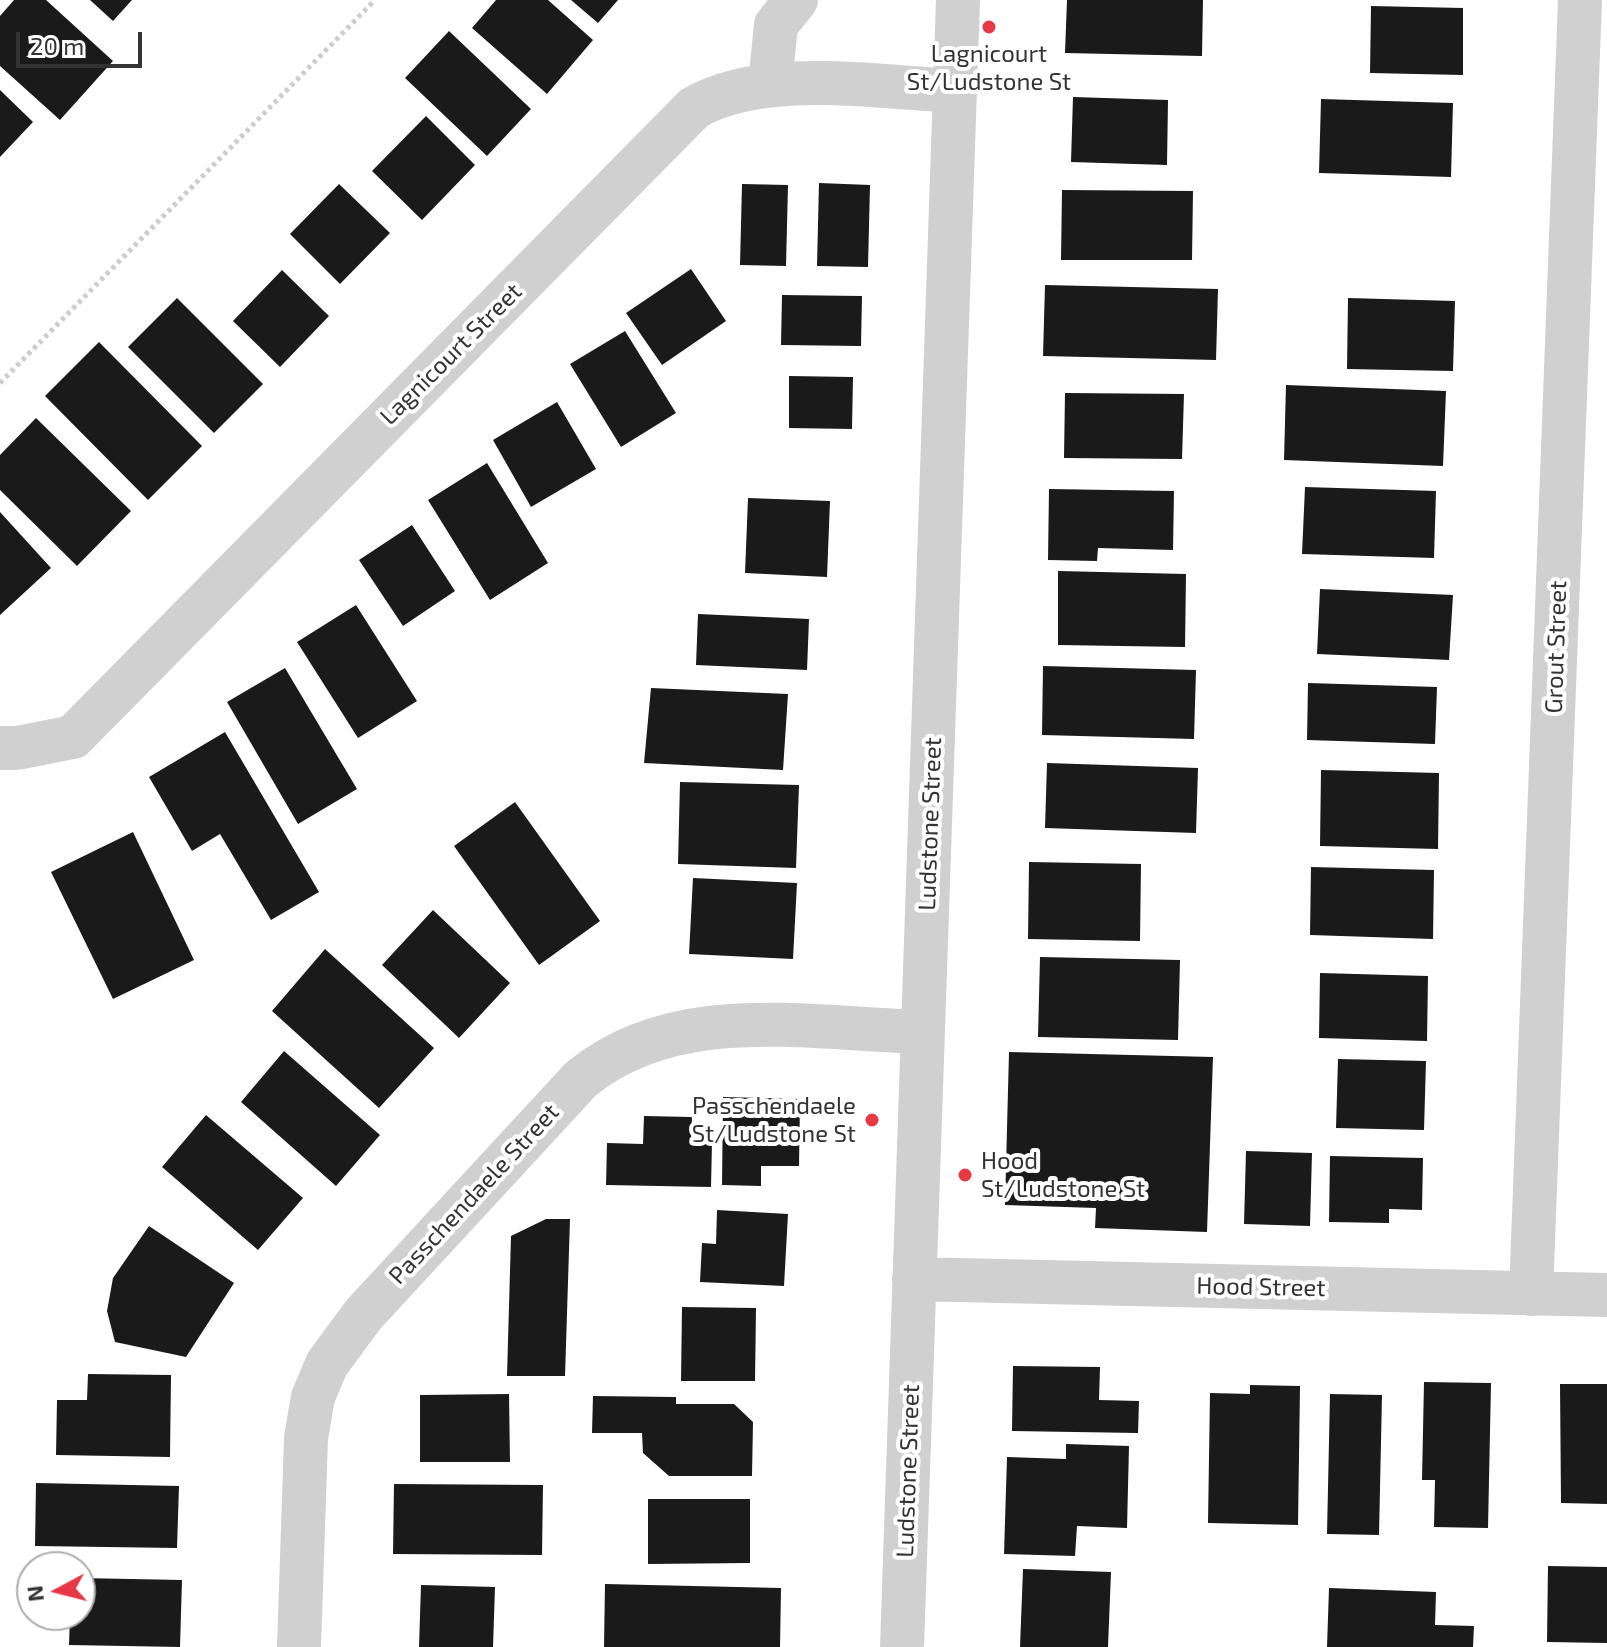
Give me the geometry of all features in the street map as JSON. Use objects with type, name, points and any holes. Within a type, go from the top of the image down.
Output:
[{"type":"street","points":[[770,84],[776,25],[796,0]]},
{"type":"street","name":"Ludstone Street","points":[[902,1647],[958,0]]},
{"type":"street","name":"Grout Street","points":[[1531,1294],[1580,0]]},
{"type":"street","name":"Lagnicourt Street","points":[[0,748],[17,748],[73,737],[683,119],[706,101],[744,88],[770,84],[955,91]]},
{"type":"street","name":"Passchendaele Street","points":[[299,1647],[306,1438],[313,1397],[327,1364],[363,1315],[581,1079],[605,1060],[626,1050],[706,1026],[923,1032]]},
{"type":"street","name":"Hood Street","points":[[914,1279],[1607,1295]]},
{"type":"path","points":[[0,383],[375,0]]},
{"type":"building","points":[[14,0],[46,0],[113,61],[60,120],[0,66],[0,16]]},
{"type":"building","points":[[90,0],[132,0],[113,21]]},
{"type":"building","points":[[496,0],[548,0],[593,40],[547,94],[472,28]]},
{"type":"building","points":[[571,0],[618,0],[598,23]]},
{"type":"building","points":[[1067,0],[1203,0],[1202,56],[1065,53]]},
{"type":"building","points":[[1371,6],[1463,8],[1463,75],[1370,73]]},
{"type":"building","points":[[449,31],[531,109],[487,156],[405,78]]},
{"type":"building","points":[[0,90],[33,122],[0,157]]},
{"type":"building","points":[[1073,97],[1168,100],[1167,165],[1071,162]]},
{"type":"building","points":[[1321,99],[1453,103],[1451,177],[1319,173]]},
{"type":"building","points":[[426,116],[475,165],[422,220],[372,171]]},
{"type":"building","points":[[819,183],[870,185],[868,267],[817,266]]},
{"type":"building","points":[[339,184],[390,233],[340,284],[290,234]]},
{"type":"building","points":[[742,184],[788,185],[786,266],[740,265]]},
{"type":"building","points":[[1062,190],[1193,191],[1192,260],[1061,260]]},
{"type":"building","points":[[691,269],[726,321],[662,365],[626,313]]},
{"type":"building","points":[[282,270],[329,316],[280,367],[233,321]]},
{"type":"building","points":[[1045,285],[1218,289],[1216,360],[1043,356]]},
{"type":"building","points":[[782,295],[862,296],[861,346],[781,345]]},
{"type":"building","points":[[177,298],[263,384],[214,433],[128,347]]},
{"type":"building","points":[[1348,298],[1455,301],[1453,371],[1347,369]]},
{"type":"building","points":[[625,331],[676,413],[621,447],[570,364]]},
{"type":"building","points":[[99,342],[202,446],[148,500],[45,396]]},
{"type":"building","points":[[789,376],[853,377],[852,429],[789,428]]},
{"type":"building","points":[[1286,385],[1446,391],[1443,466],[1284,460]]},
{"type":"building","points":[[1065,393],[1184,394],[1182,459],[1064,458]]},
{"type":"building","points":[[557,402],[596,469],[531,507],[493,440]]},
{"type":"building","points":[[36,418],[131,511],[77,566],[0,490],[0,455]]},
{"type":"building","points":[[487,463],[548,563],[490,600],[428,500]]},
{"type":"building","points":[[1305,487],[1436,491],[1434,558],[1302,554]]},
{"type":"building","points":[[1049,489],[1174,491],[1173,550],[1098,548],[1097,561],[1048,560]]},
{"type":"building","points":[[748,498],[830,501],[827,577],[745,573]]},
{"type":"building","points":[[0,512],[51,568],[0,615]]},
{"type":"building","points":[[412,525],[455,591],[403,626],[359,560]]},
{"type":"building","points":[[1058,571],[1186,574],[1185,647],[1058,645]]},
{"type":"building","points":[[1320,589],[1453,595],[1449,660],[1317,654]]},
{"type":"building","points":[[356,605],[417,701],[358,738],[297,642]]},
{"type":"building","points":[[698,614],[809,619],[807,670],[696,665]]},
{"type":"building","points":[[1043,666],[1196,670],[1194,739],[1042,735]]},
{"type":"building","points":[[285,668],[357,789],[298,824],[227,702]]},
{"type":"building","points":[[1308,683],[1437,687],[1435,744],[1307,740]]},
{"type":"building","points":[[651,688],[788,694],[783,770],[644,763]]},
{"type":"building","points":[[225,732],[319,892],[271,920],[220,834],[192,851],[149,777]]},
{"type":"building","points":[[1047,763],[1198,768],[1196,833],[1045,828]]},
{"type":"building","points":[[1321,770],[1439,773],[1438,849],[1320,846]]},
{"type":"building","points":[[680,782],[799,785],[796,868],[678,864]]},
{"type":"building","points":[[515,802],[600,921],[539,965],[454,846]]},
{"type":"building","points":[[133,832],[194,960],[113,999],[51,872]]},
{"type":"building","points":[[1029,862],[1141,864],[1140,941],[1028,939]]},
{"type":"building","points":[[1311,867],[1434,870],[1433,939],[1310,935]]},
{"type":"building","points":[[693,878],[797,883],[793,959],[689,954]]},
{"type":"building","points":[[433,910],[510,983],[459,1038],[382,965]]},
{"type":"building","points":[[325,949],[434,1048],[379,1108],[272,1011]]},
{"type":"building","points":[[1040,957],[1180,960],[1178,1040],[1038,1037]]},
{"type":"building","points":[[1320,973],[1428,976],[1427,1041],[1319,1038]]},
{"type":"building","points":[[284,1051],[380,1135],[336,1186],[241,1102]]},
{"type":"building","points":[[1009,1052],[1213,1057],[1207,1232],[1095,1228],[1096,1208],[1005,1205]]},
{"type":"building","points":[[1338,1059],[1426,1061],[1424,1130],[1336,1128]]},
{"type":"building","points":[[723,1097],[800,1099],[799,1166],[761,1166],[761,1186],[722,1185]]},
{"type":"building","points":[[206,1115],[303,1198],[258,1250],[162,1167]]},
{"type":"building","points":[[644,1116],[692,1117],[691,1141],[712,1142],[711,1187],[606,1185],[607,1143],[643,1144]]},
{"type":"building","points":[[1246,1151],[1312,1153],[1310,1226],[1244,1224]]},
{"type":"building","points":[[1330,1156],[1423,1158],[1422,1210],[1389,1209],[1389,1223],[1329,1222]]},
{"type":"building","points":[[717,1210],[788,1214],[784,1286],[700,1282],[702,1243],[716,1244]]},
{"type":"building","points":[[546,1219],[570,1219],[565,1376],[507,1376],[511,1236]]},
{"type":"building","points":[[149,1226],[234,1283],[186,1357],[115,1342],[107,1311],[113,1278]]},
{"type":"building","points":[[682,1307],[756,1308],[755,1381],[681,1381]]},
{"type":"building","points":[[1013,1366],[1100,1367],[1099,1400],[1139,1401],[1138,1433],[1012,1431]]},
{"type":"building","points":[[88,1374],[171,1375],[170,1457],[56,1455],[57,1400],[87,1400]]},
{"type":"building","points":[[1424,1382],[1491,1383],[1488,1528],[1434,1527],[1435,1480],[1422,1480]]},
{"type":"building","points":[[1560,1384],[1607,1384],[1607,1504],[1561,1503]]},
{"type":"building","points":[[1250,1385],[1300,1386],[1298,1525],[1208,1523],[1210,1393],[1250,1394]]},
{"type":"building","points":[[509,1394],[510,1462],[420,1462],[420,1395]]},
{"type":"building","points":[[1330,1394],[1382,1395],[1379,1535],[1327,1534]]},
{"type":"building","points":[[593,1396],[676,1397],[676,1404],[734,1404],[753,1422],[752,1476],[669,1476],[643,1453],[642,1433],[592,1433]]},
{"type":"building","points":[[1066,1444],[1129,1446],[1127,1528],[1077,1526],[1075,1556],[1004,1554],[1007,1457],[1066,1459]]},
{"type":"building","points":[[36,1483],[179,1486],[177,1548],[35,1546]]},
{"type":"building","points":[[394,1484],[543,1485],[542,1555],[393,1554]]},
{"type":"building","points":[[648,1499],[750,1499],[750,1563],[648,1564]]},
{"type":"building","points":[[1548,1566],[1607,1567],[1607,1643],[1547,1642]]},
{"type":"building","points":[[1023,1569],[1111,1572],[1108,1647],[1020,1647]]},
{"type":"building","points":[[96,1578],[182,1580],[180,1647],[69,1645],[69,1631],[96,1631]]},
{"type":"building","points":[[605,1584],[781,1588],[780,1647],[604,1647]]},
{"type":"building","points":[[421,1585],[495,1587],[493,1647],[419,1647]]},
{"type":"building","points":[[1329,1588],[1436,1592],[1435,1625],[1474,1626],[1473,1647],[1327,1647]]},
{"type":"place","name":"Lagnicourt St/Ludstone St","points":[[989,27]]},
{"type":"place","name":"Passchendaele St/Ludstone St","points":[[872,1120]]},
{"type":"place","name":"Hood St/Ludstone St","points":[[965,1175]]}]
